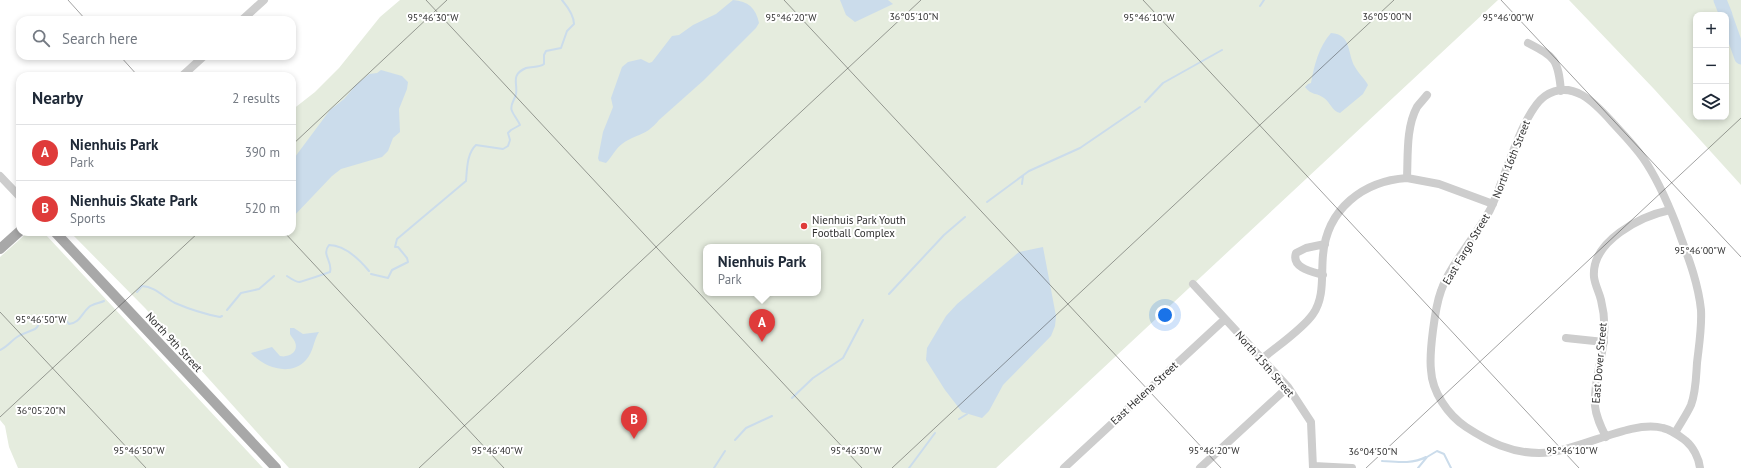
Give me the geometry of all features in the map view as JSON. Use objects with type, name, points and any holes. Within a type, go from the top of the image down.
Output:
[{"type":"main road","points":[[0,249],[16,235]]},
{"type":"main road","name":"North 9th Street","points":[[59,236],[276,468]]},
{"type":"street","points":[[246,16],[264,0]]},
{"type":"street","points":[[1528,43],[1548,53],[1554,59],[1560,75],[1561,91],[1573,91],[1587,97],[1597,105],[1642,156],[1654,175],[1670,210],[1695,276],[1701,309],[1701,332],[1695,389],[1691,405],[1675,433]]},
{"type":"street","points":[[186,72],[200,60]]},
{"type":"street","name":"North 16th Street","points":[[1262,359],[1313,314],[1320,296],[1323,275],[1323,255],[1328,232],[1338,213],[1353,198],[1371,185],[1391,179],[1407,178],[1439,184],[1493,204],[1528,116],[1538,103],[1547,95],[1561,91]]},
{"type":"street","points":[[1407,178],[1408,147],[1411,126],[1417,108],[1427,95]]},
{"type":"street","points":[[0,176],[16,193]]},
{"type":"street","name":"East Fargo Street","points":[[1493,204],[1481,227],[1453,269],[1441,291],[1431,349],[1430,372],[1436,391],[1447,410],[1460,423],[1487,441],[1514,451],[1540,453],[1570,449],[1606,437]]},
{"type":"street","name":"East Dover Street","points":[[1606,437],[1598,420],[1595,406],[1595,394],[1604,342],[1604,321],[1601,300],[1594,278],[1595,265],[1601,250],[1624,229],[1658,212],[1670,210]]},
{"type":"street","points":[[1323,275],[1301,267],[1297,264],[1294,257],[1296,253],[1306,248],[1325,244]]},
{"type":"street","name":"North 15th Street","points":[[1193,284],[1288,386],[1311,422],[1314,467],[1352,468]]},
{"type":"street","name":"East Helena Street","points":[[1064,468],[1224,318]]},
{"type":"street","points":[[1566,338],[1604,342]]},
{"type":"street","points":[[1200,468],[1288,386]]},
{"type":"street","points":[[1606,437],[1648,426],[1662,427],[1675,433],[1690,444],[1700,463],[1700,468]]},
{"type":"shaded area","points":[[400,0],[1498,0],[996,468],[289,468],[145,308],[74,236],[296,236],[296,107],[315,92],[339,68],[380,17]]},
{"type":"shaded area","points":[[1569,0],[1741,0],[1741,185],[1654,89]]},
{"type":"shaded area","points":[[24,236],[47,236],[263,468],[18,468],[9,447],[5,426],[0,420],[0,257]]},
{"type":"water","points":[[733,0],[743,2],[753,9],[759,23],[756,28],[704,80],[654,125],[645,132],[622,144],[617,148],[606,163],[599,161],[598,158],[603,132],[613,107],[611,98],[622,67],[628,62],[641,59],[649,63],[652,62],[672,36],[679,35],[693,25],[716,14]]},
{"type":"water","points":[[840,0],[888,0],[893,4],[855,22],[846,15]]},
{"type":"water","points":[[1331,33],[1338,34],[1346,41],[1355,67],[1368,85],[1363,94],[1340,113],[1337,112],[1324,98],[1310,92],[1305,87],[1311,83],[1315,63],[1320,50]]},
{"type":"water","points":[[381,70],[402,76],[408,82],[407,89],[399,109],[400,132],[393,138],[388,151],[382,157],[341,169],[332,176],[296,214],[296,156],[330,110],[344,99],[356,85],[369,74],[377,73]]},
{"type":"water","points":[[1043,247],[1056,316],[1055,326],[1051,336],[1003,385],[989,411],[982,418],[962,412],[945,390],[926,360],[927,348],[946,316],[957,304],[1019,252]]},
{"type":"water","points":[[290,328],[294,328],[303,334],[319,332],[309,357],[300,365],[293,368],[278,368],[263,363],[251,353],[272,347],[280,356],[292,354],[296,349],[296,346],[295,341],[290,334]]},
{"type":"waterway","points":[[371,274],[388,278],[392,270],[408,262],[407,258],[398,247],[395,247],[397,239],[466,181],[469,157],[476,145],[503,149],[508,146],[510,140],[508,133],[520,125],[511,109],[516,94],[516,76],[526,68],[544,64],[544,55],[546,51],[561,48],[567,31],[574,24],[572,14],[562,0]]},
{"type":"waterway","points":[[1260,6],[1264,0]]},
{"type":"waterway","points":[[1720,0],[1725,12]]},
{"type":"waterway","points":[[1729,24],[1741,58]]},
{"type":"waterway","points":[[1145,102],[1163,83],[1222,50]]},
{"type":"waterway","points":[[987,202],[1029,171],[1080,148],[1140,107]]},
{"type":"waterway","points":[[1022,184],[1023,176]]},
{"type":"waterway","points":[[889,294],[944,235],[965,217]]},
{"type":"waterway","points":[[287,276],[294,281],[299,282],[330,272],[330,265],[326,252],[329,245],[341,247],[346,250],[361,262],[369,271]]},
{"type":"waterway","points":[[227,310],[241,293],[259,289],[274,276]]},
{"type":"waterway","points":[[137,292],[142,286],[151,288],[180,305],[208,314],[220,317],[222,316]]},
{"type":"waterway","points":[[0,350],[19,336],[36,328],[41,320],[49,315],[57,315],[64,318],[69,324],[73,323],[76,322],[90,306],[104,301]]},
{"type":"waterway","points":[[792,398],[813,378],[843,358],[863,320]]},
{"type":"waterway","points":[[959,419],[967,414]]},
{"type":"waterway","points":[[735,440],[746,428],[772,416]]},
{"type":"waterway","points":[[909,468],[935,433]]},
{"type":"waterway","points":[[714,468],[725,451]]},
{"type":"waterway","points":[[1418,468],[1427,457],[1437,451],[1444,454],[1451,468]]},
{"type":"waterway","points":[[1382,461],[1410,462],[1426,457]]},
{"type":"place","name":"Nienhuis Park Youth Football Complex","points":[[804,226]]},
{"type":"place","name":"Nienhuis Park","points":[[762,342]]},
{"type":"place","name":"Nienhuis Skate Park","points":[[634,439]]}]
